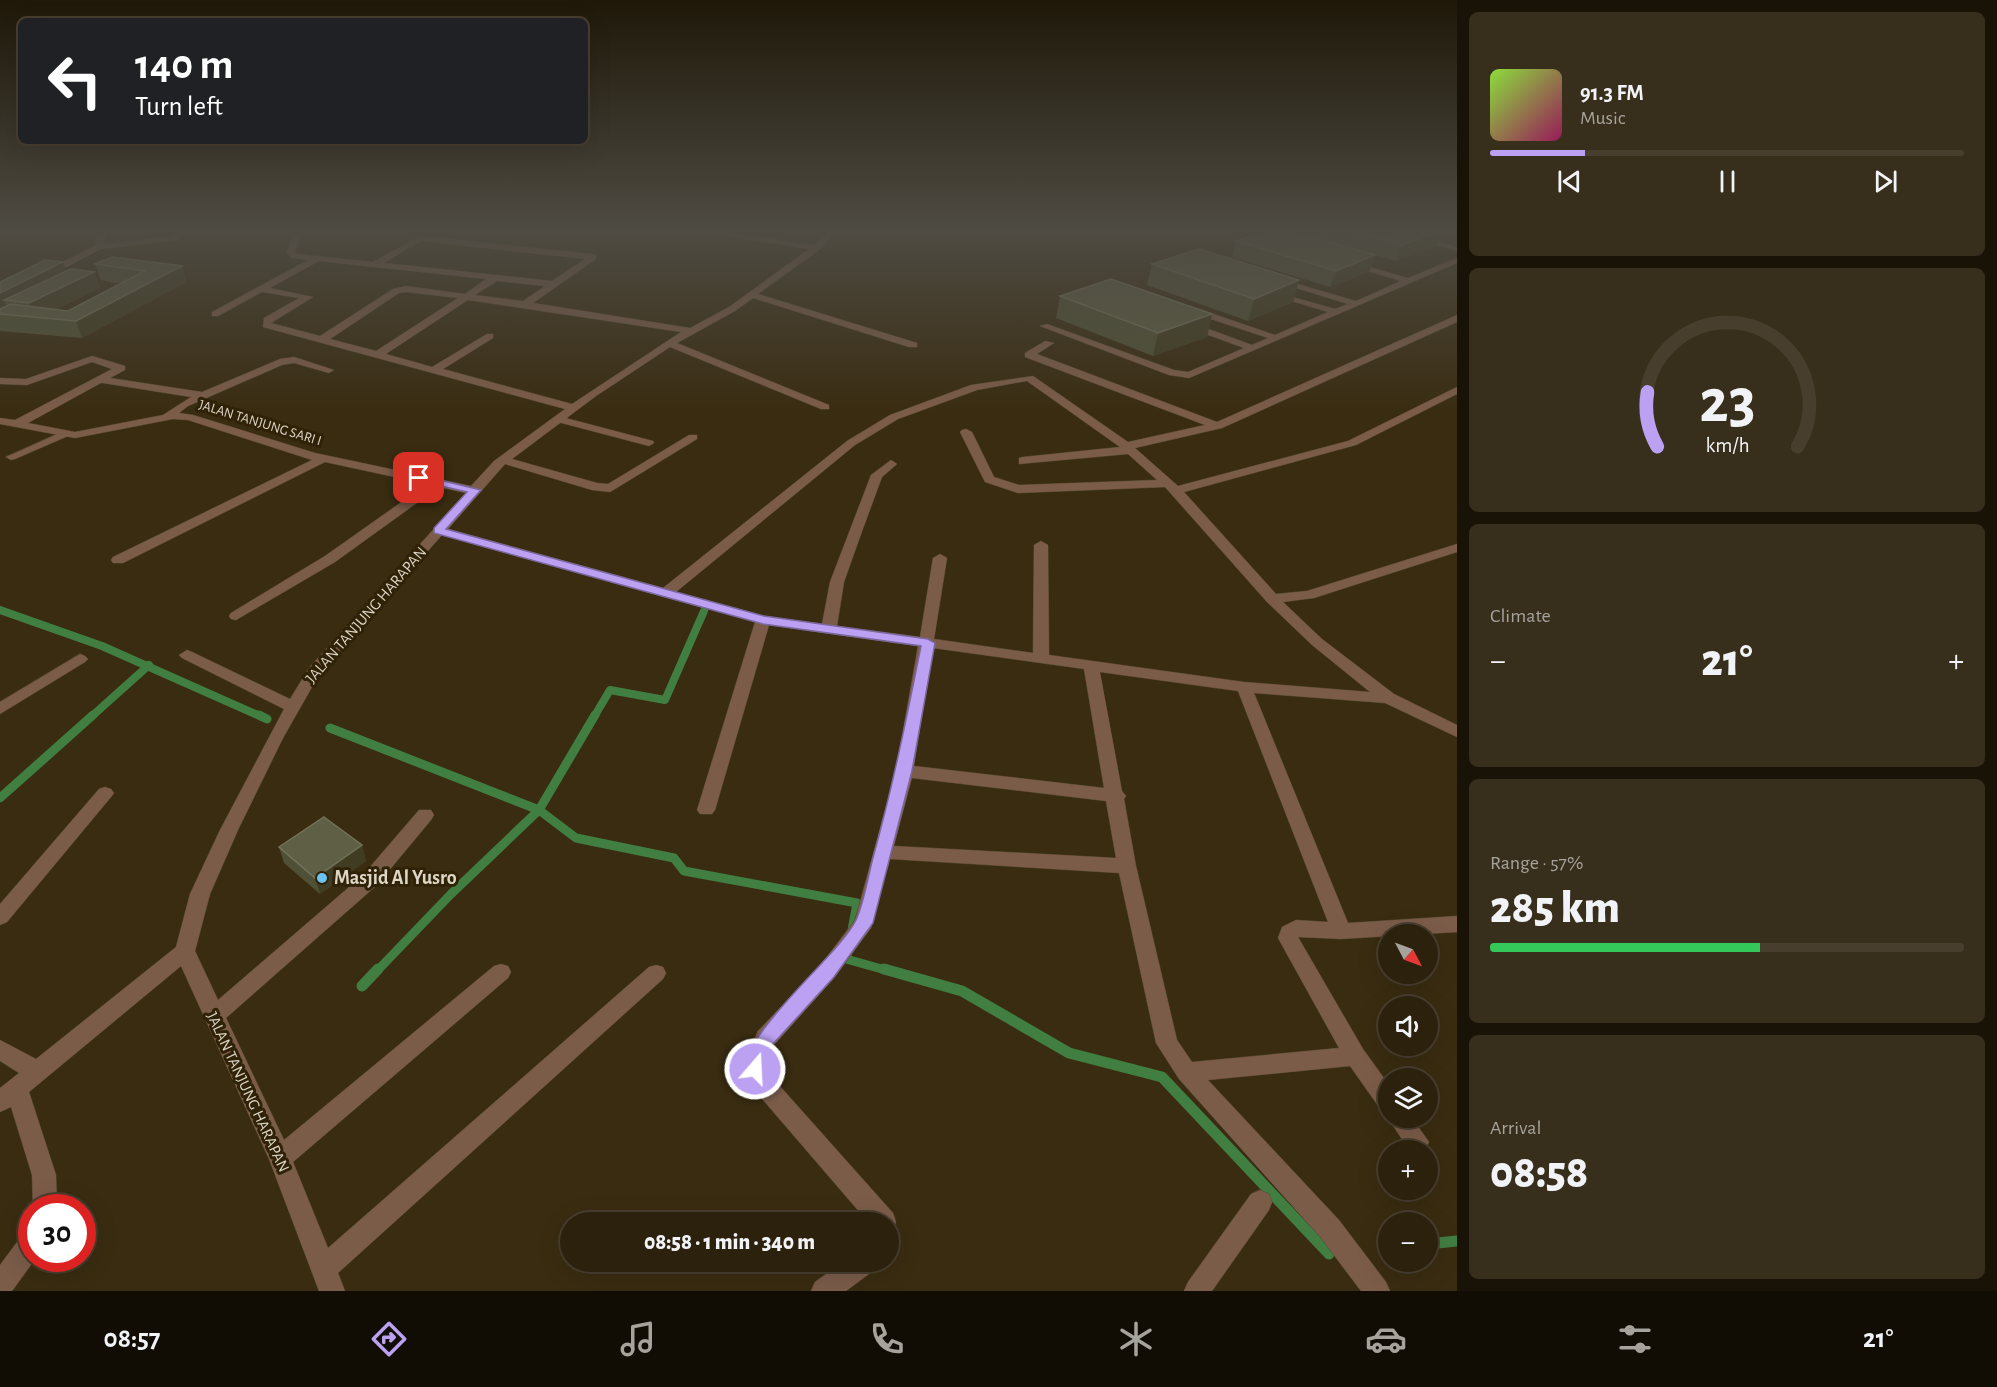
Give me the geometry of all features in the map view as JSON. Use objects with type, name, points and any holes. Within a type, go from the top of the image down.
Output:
[{"type":"street","points":[[215,314],[259,290]]},
{"type":"street","points":[[268,290],[308,297],[267,320],[266,325],[573,408]]},
{"type":"street","points":[[323,339],[400,290]]},
{"type":"street","points":[[402,290],[525,304],[691,331]]},
{"type":"street","points":[[378,355],[477,290]]},
{"type":"street","points":[[525,304],[544,290]]},
{"type":"street","name":"JALAN TANJUNG HARAPAN","points":[[332,1291],[280,1158],[185,951],[200,894],[229,830],[292,706],[322,660],[475,490],[503,460],[573,408],[669,343],[758,290]]},
{"type":"street","points":[[752,295],[913,345]]},
{"type":"street","points":[[1023,460],[1128,448],[1218,426],[1457,318]]},
{"type":"street","points":[[434,370],[489,336]]},
{"type":"street","points":[[669,343],[825,407]]},
{"type":"street","points":[[1049,343],[1029,355],[1218,426]]},
{"type":"street","points":[[0,381],[27,382],[92,359],[121,368],[103,380],[15,425]]},
{"type":"street","points":[[167,417],[184,404],[288,360],[329,370]]},
{"type":"street","points":[[667,592],[851,443],[894,417],[975,387],[1029,378],[1128,448],[1172,487],[1272,599],[1317,642],[1388,698],[1457,732]]},
{"type":"street","points":[[103,380],[204,396]]},
{"type":"street","points":[[966,432],[989,479],[1007,488],[1172,487],[1352,443],[1457,390]]},
{"type":"street","name":"JALAN TANJUNG SARI I","points":[[0,421],[64,434],[87,434],[167,417],[198,418],[270,444],[475,490]]},
{"type":"street","points":[[503,460],[596,487],[610,488],[693,437]]},
{"type":"street","points":[[118,560],[325,458]]},
{"type":"street","points":[[829,627],[837,582],[854,534],[877,475],[891,464]]},
{"type":"street","points":[[236,616],[330,559],[438,482]]},
{"type":"street","points":[[438,530],[763,620],[829,627],[1091,667],[1244,687],[1388,698]]},
{"type":"street","points":[[1041,545],[1041,658]]},
{"type":"street","points":[[1272,599],[1309,595],[1457,548]]},
{"type":"street","points":[[875,1212],[759,1079],[755,1069],[756,1058],[766,1038],[827,972],[864,923],[905,771],[928,643],[940,558]]},
{"type":"street","points":[[706,810],[763,620]]},
{"type":"street","points":[[187,655],[292,706]]},
{"type":"street","points":[[0,709],[80,659]]},
{"type":"street","points":[[1091,667],[1117,796],[1127,866],[1167,1043],[1187,1072],[1330,1229],[1377,1291]]},
{"type":"street","points":[[1244,687],[1341,931]]},
{"type":"street","points":[[905,771],[1117,796]]},
{"type":"street","points":[[0,917],[105,794]]},
{"type":"street","points":[[214,1016],[370,880],[425,815]]},
{"type":"street","points":[[883,852],[1127,866]]},
{"type":"street","points":[[1378,1088],[1355,1056],[1288,938],[1289,933],[1296,928],[1341,931],[1457,924]]},
{"type":"street","points":[[45,1194],[44,1175],[8,1096],[185,951]]},
{"type":"street","points":[[280,1158],[501,972]]},
{"type":"street","points":[[324,1268],[656,973]]},
{"type":"street","points":[[0,1050],[38,1072]]},
{"type":"street","points":[[1187,1072],[1355,1056]]},
{"type":"street","points":[[1197,1291],[1260,1202]]},
{"type":"street","points":[[0,1286],[18,1262]]},
{"type":"street","points":[[824,1291],[850,1272]]},
{"type":"lane","points":[[1314,290],[1355,303]]},
{"type":"lane","points":[[1044,326],[1182,375],[1189,375],[1386,290]]},
{"type":"lane","points":[[1271,292],[1335,312]]},
{"type":"lane","points":[[1188,308],[1276,338]]},
{"type":"lane","points":[[1179,321],[1252,348]]},
{"type":"lane","points":[[558,419],[649,443]]},
{"type":"lane","points":[[11,457],[64,434]]},
{"type":"building","points":[[25,290],[56,290],[29,303],[4,300]]},
{"type":"building","points":[[108,290],[135,290],[76,321],[0,314],[0,309],[11,304],[68,311]]},
{"type":"building","points":[[1077,290],[1143,290],[1212,314],[1158,333],[1060,296]]},
{"type":"building","points":[[1228,290],[1275,290],[1254,299]]},
{"type":"building","points":[[324,817],[362,845],[315,878],[279,847]]},
{"type":"waterway","points":[[0,610],[102,646],[148,666]]},
{"type":"waterway","points":[[594,717],[610,690],[665,700],[704,611]]},
{"type":"waterway","points":[[91,717],[148,666]]},
{"type":"waterway","points":[[148,666],[262,717]]},
{"type":"waterway","points":[[0,798],[93,715]]},
{"type":"waterway","points":[[259,715],[267,719]]},
{"type":"waterway","points":[[539,810],[595,715]]},
{"type":"waterway","points":[[330,728],[539,810]]},
{"type":"waterway","points":[[377,971],[451,894],[539,810]]},
{"type":"waterway","points":[[539,810],[576,838],[674,858],[684,871],[857,903],[852,930]]},
{"type":"waterway","points":[[848,951],[846,959],[889,971]]},
{"type":"waterway","points":[[362,986],[378,969]]},
{"type":"waterway","points":[[884,969],[962,991],[1069,1053],[1162,1077],[1329,1254]]},
{"type":"waterway","points":[[1438,1243],[1457,1241]]},
{"type":"place","name":"Masjid Al Yusro","points":[[322,878]]},
{"type":"route","points":[[419,478],[475,490],[438,530],[763,620],[829,627],[928,643],[905,771],[864,923],[855,938],[840,953],[827,972],[766,1038],[756,1058],[755,1069]]}]
